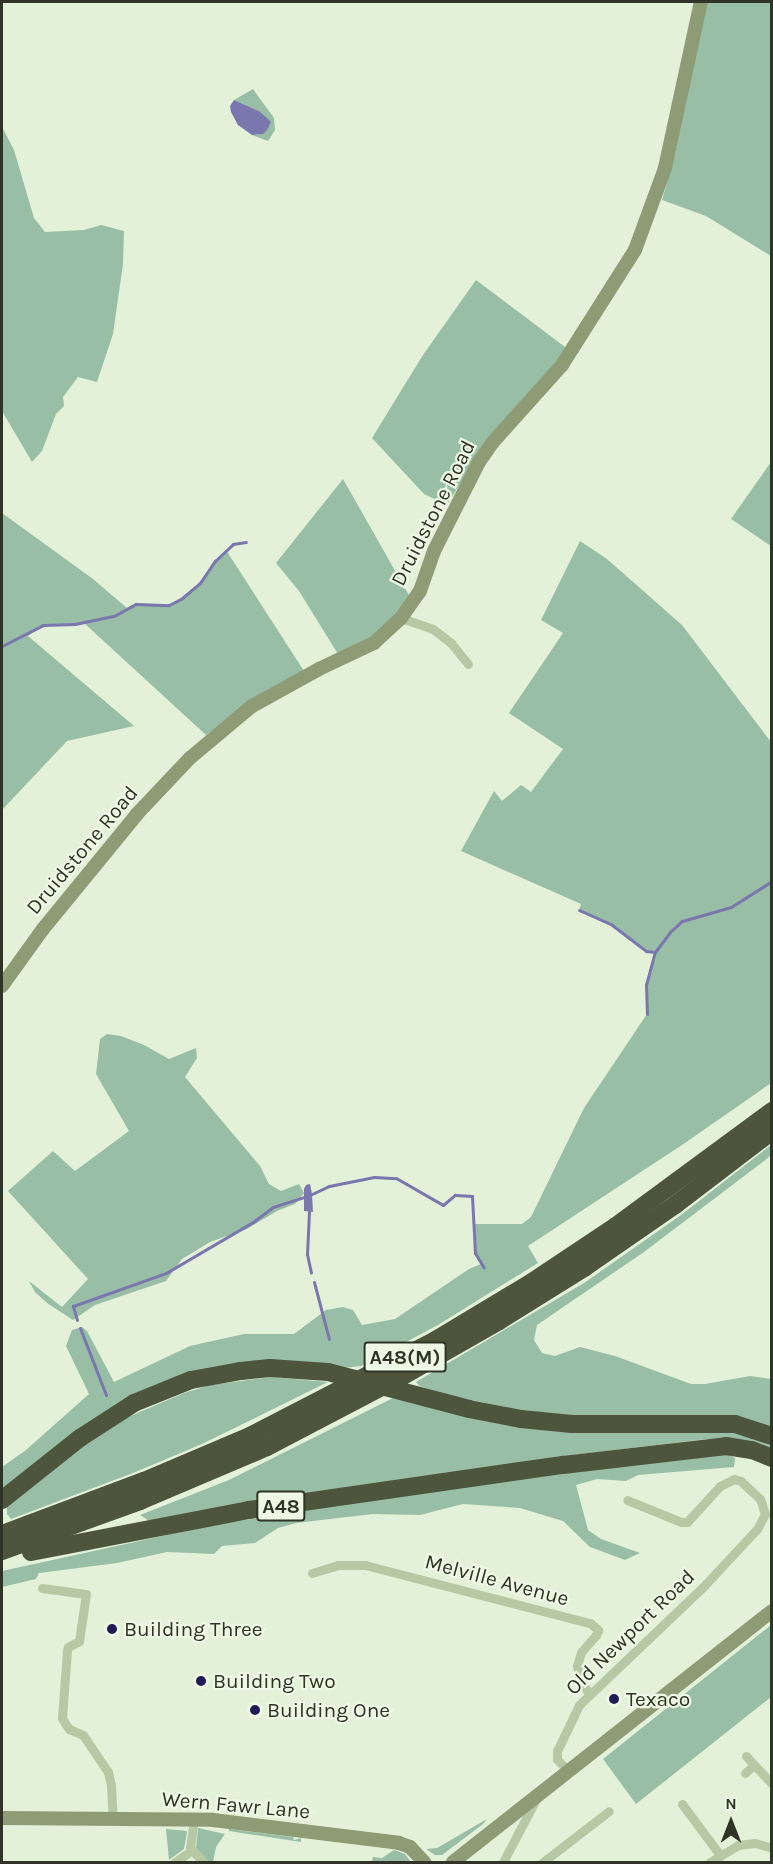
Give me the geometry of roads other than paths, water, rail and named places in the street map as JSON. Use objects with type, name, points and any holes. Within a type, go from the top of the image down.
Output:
[{"type":"highway","name":"A48(M)","points":[[2,1534],[188,1463],[310,1407],[398,1360],[489,1309],[582,1250],[687,1176],[771,1111]]},
{"type":"highway","name":"A48(M)","points":[[2,1551],[140,1501],[267,1447],[414,1371],[584,1268],[675,1205],[771,1131]]},
{"type":"highway","points":[[2,1500],[99,1424],[150,1395],[191,1380],[241,1371],[306,1369],[344,1375],[496,1415],[543,1422],[735,1424],[771,1436]]},
{"type":"highway","name":"A48","points":[[2,1558],[249,1510],[563,1465],[726,1446],[753,1450],[771,1458]]},
{"type":"street","name":"Druidstone Road","points":[[2,986],[43,929],[137,814],[190,758],[252,706],[319,669],[374,643],[401,618],[420,591],[433,555],[479,462],[493,441],[562,365],[635,250],[665,168],[701,2]]},
{"type":"street","points":[[401,618],[433,629],[451,643],[468,664]]},
{"type":"street","name":"Old Newport Road","points":[[568,1771],[557,1759],[557,1751],[575,1711],[589,1694],[688,1602],[763,1521],[764,1506],[741,1481],[734,1479],[720,1486],[687,1522],[681,1522],[627,1500]]},
{"type":"street","name":"Melville Avenue","points":[[312,1573],[338,1565],[365,1565],[590,1623],[598,1630],[581,1652],[577,1666],[581,1681],[589,1694]]},
{"type":"street","points":[[42,1588],[86,1594],[79,1641],[68,1647],[67,1651],[62,1718],[69,1729],[83,1735],[108,1772],[113,1820]]},
{"type":"street","points":[[453,1863],[771,1611]]},
{"type":"street","points":[[746,1756],[771,1784]]},
{"type":"street","points":[[745,1773],[754,1765]]},
{"type":"street","points":[[503,1863],[538,1796]]},
{"type":"street","points":[[682,1803],[714,1860],[730,1849],[748,1844],[771,1848]]},
{"type":"street","points":[[543,1863],[609,1811]]},
{"type":"street","name":"Wern Fawr Lane","points":[[2,1818],[194,1819],[399,1843],[410,1848],[423,1863]]},
{"type":"street","points":[[175,1863],[191,1851],[194,1819]]},
{"type":"street","points":[[191,1851],[203,1863]]},
{"type":"waterway","points":[[2,646],[43,625],[75,624],[114,616],[136,604],[169,605],[181,599],[200,583],[215,561],[233,544],[246,542]]},
{"type":"waterway","points":[[647,1014],[646,985],[655,952],[670,932],[682,921],[731,907],[772,881]]},
{"type":"waterway","points":[[579,910],[612,925],[646,951],[655,952]]},
{"type":"waterway","points":[[312,1194],[329,1186],[374,1177],[396,1178],[443,1205],[455,1195],[472,1196],[475,1253],[484,1268]]},
{"type":"waterway","points":[[77,1320],[73,1306],[166,1273],[253,1222],[273,1207],[304,1197]]},
{"type":"waterway","points":[[309,1212],[307,1254],[311,1273]]},
{"type":"waterway","points":[[314,1282],[329,1339]]},
{"type":"waterway","points":[[80,1328],[106,1395]]},
{"type":"place","name":"Building Three","points":[[112,1629]]},
{"type":"place","name":"Building Two","points":[[201,1681]]},
{"type":"place","name":"Texaco","points":[[614,1699]]},
{"type":"place","name":"Building One","points":[[255,1710]]}]
